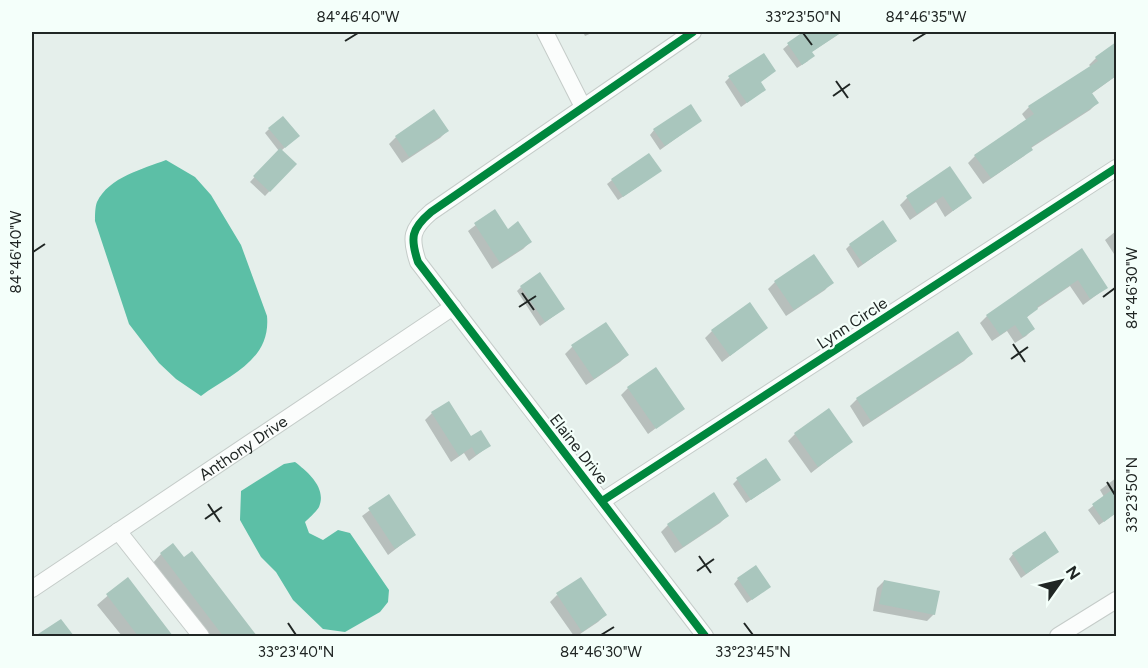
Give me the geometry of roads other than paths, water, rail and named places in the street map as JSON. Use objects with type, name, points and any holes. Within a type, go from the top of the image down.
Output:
[{"type":"street","points":[[545,32],[583,107]]},
{"type":"street","points":[[453,307],[418,262],[413,247],[413,234],[420,221],[693,32]]},
{"type":"street","name":"Lynn Circle","points":[[602,501],[1116,168]]},
{"type":"street","name":"Elaine Drive","points":[[453,307],[705,636]]},
{"type":"street","name":"Anthony Drive","points":[[32,589],[453,307]]},
{"type":"street","points":[[118,531],[201,636]]},
{"type":"street","points":[[1058,636],[1116,600]]}]
